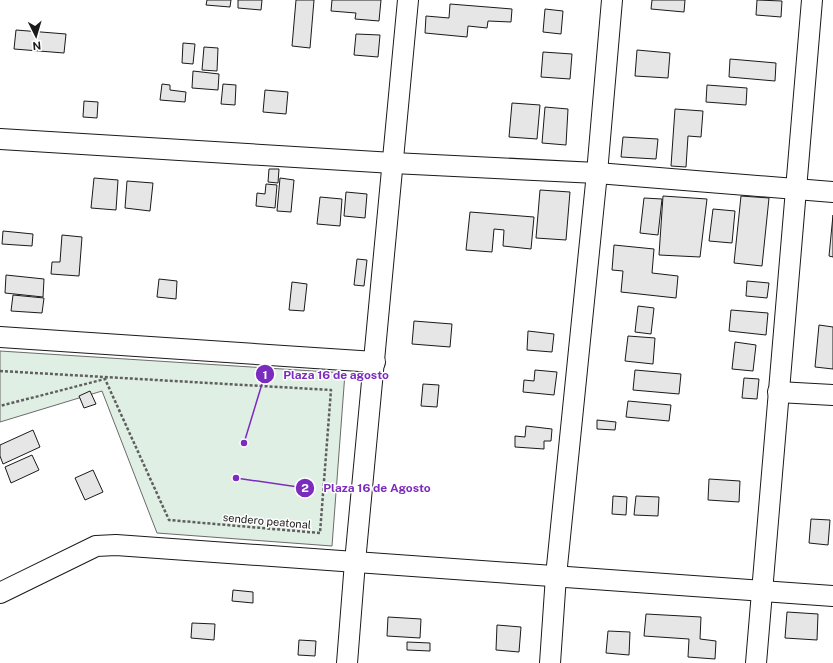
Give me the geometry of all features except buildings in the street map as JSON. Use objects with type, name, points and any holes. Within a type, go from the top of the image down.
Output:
[{"type":"street","points":[[347,663],[355,562],[408,0]]},
{"type":"street","points":[[550,663],[556,576],[597,173],[612,0]]},
{"type":"street","points":[[756,663],[812,0]]},
{"type":"street","points":[[0,140],[393,163],[597,173],[833,192]]},
{"type":"street","points":[[0,337],[375,362]]},
{"type":"street","points":[[778,392],[833,395]]},
{"type":"street","points":[[0,593],[96,546],[116,545],[833,596]]},
{"type":"path","name":"sendero peatonal","points":[[0,371],[331,390],[320,533],[169,520],[105,378],[0,406]]},
{"type":"green space","points":[[0,351],[345,373],[332,546],[157,533],[102,391],[0,422]]},
{"type":"place","name":"Plaza 16 de agosto","points":[[244,443]]},
{"type":"place","name":"Plaza 16 de Agosto","points":[[236,478]]}]
